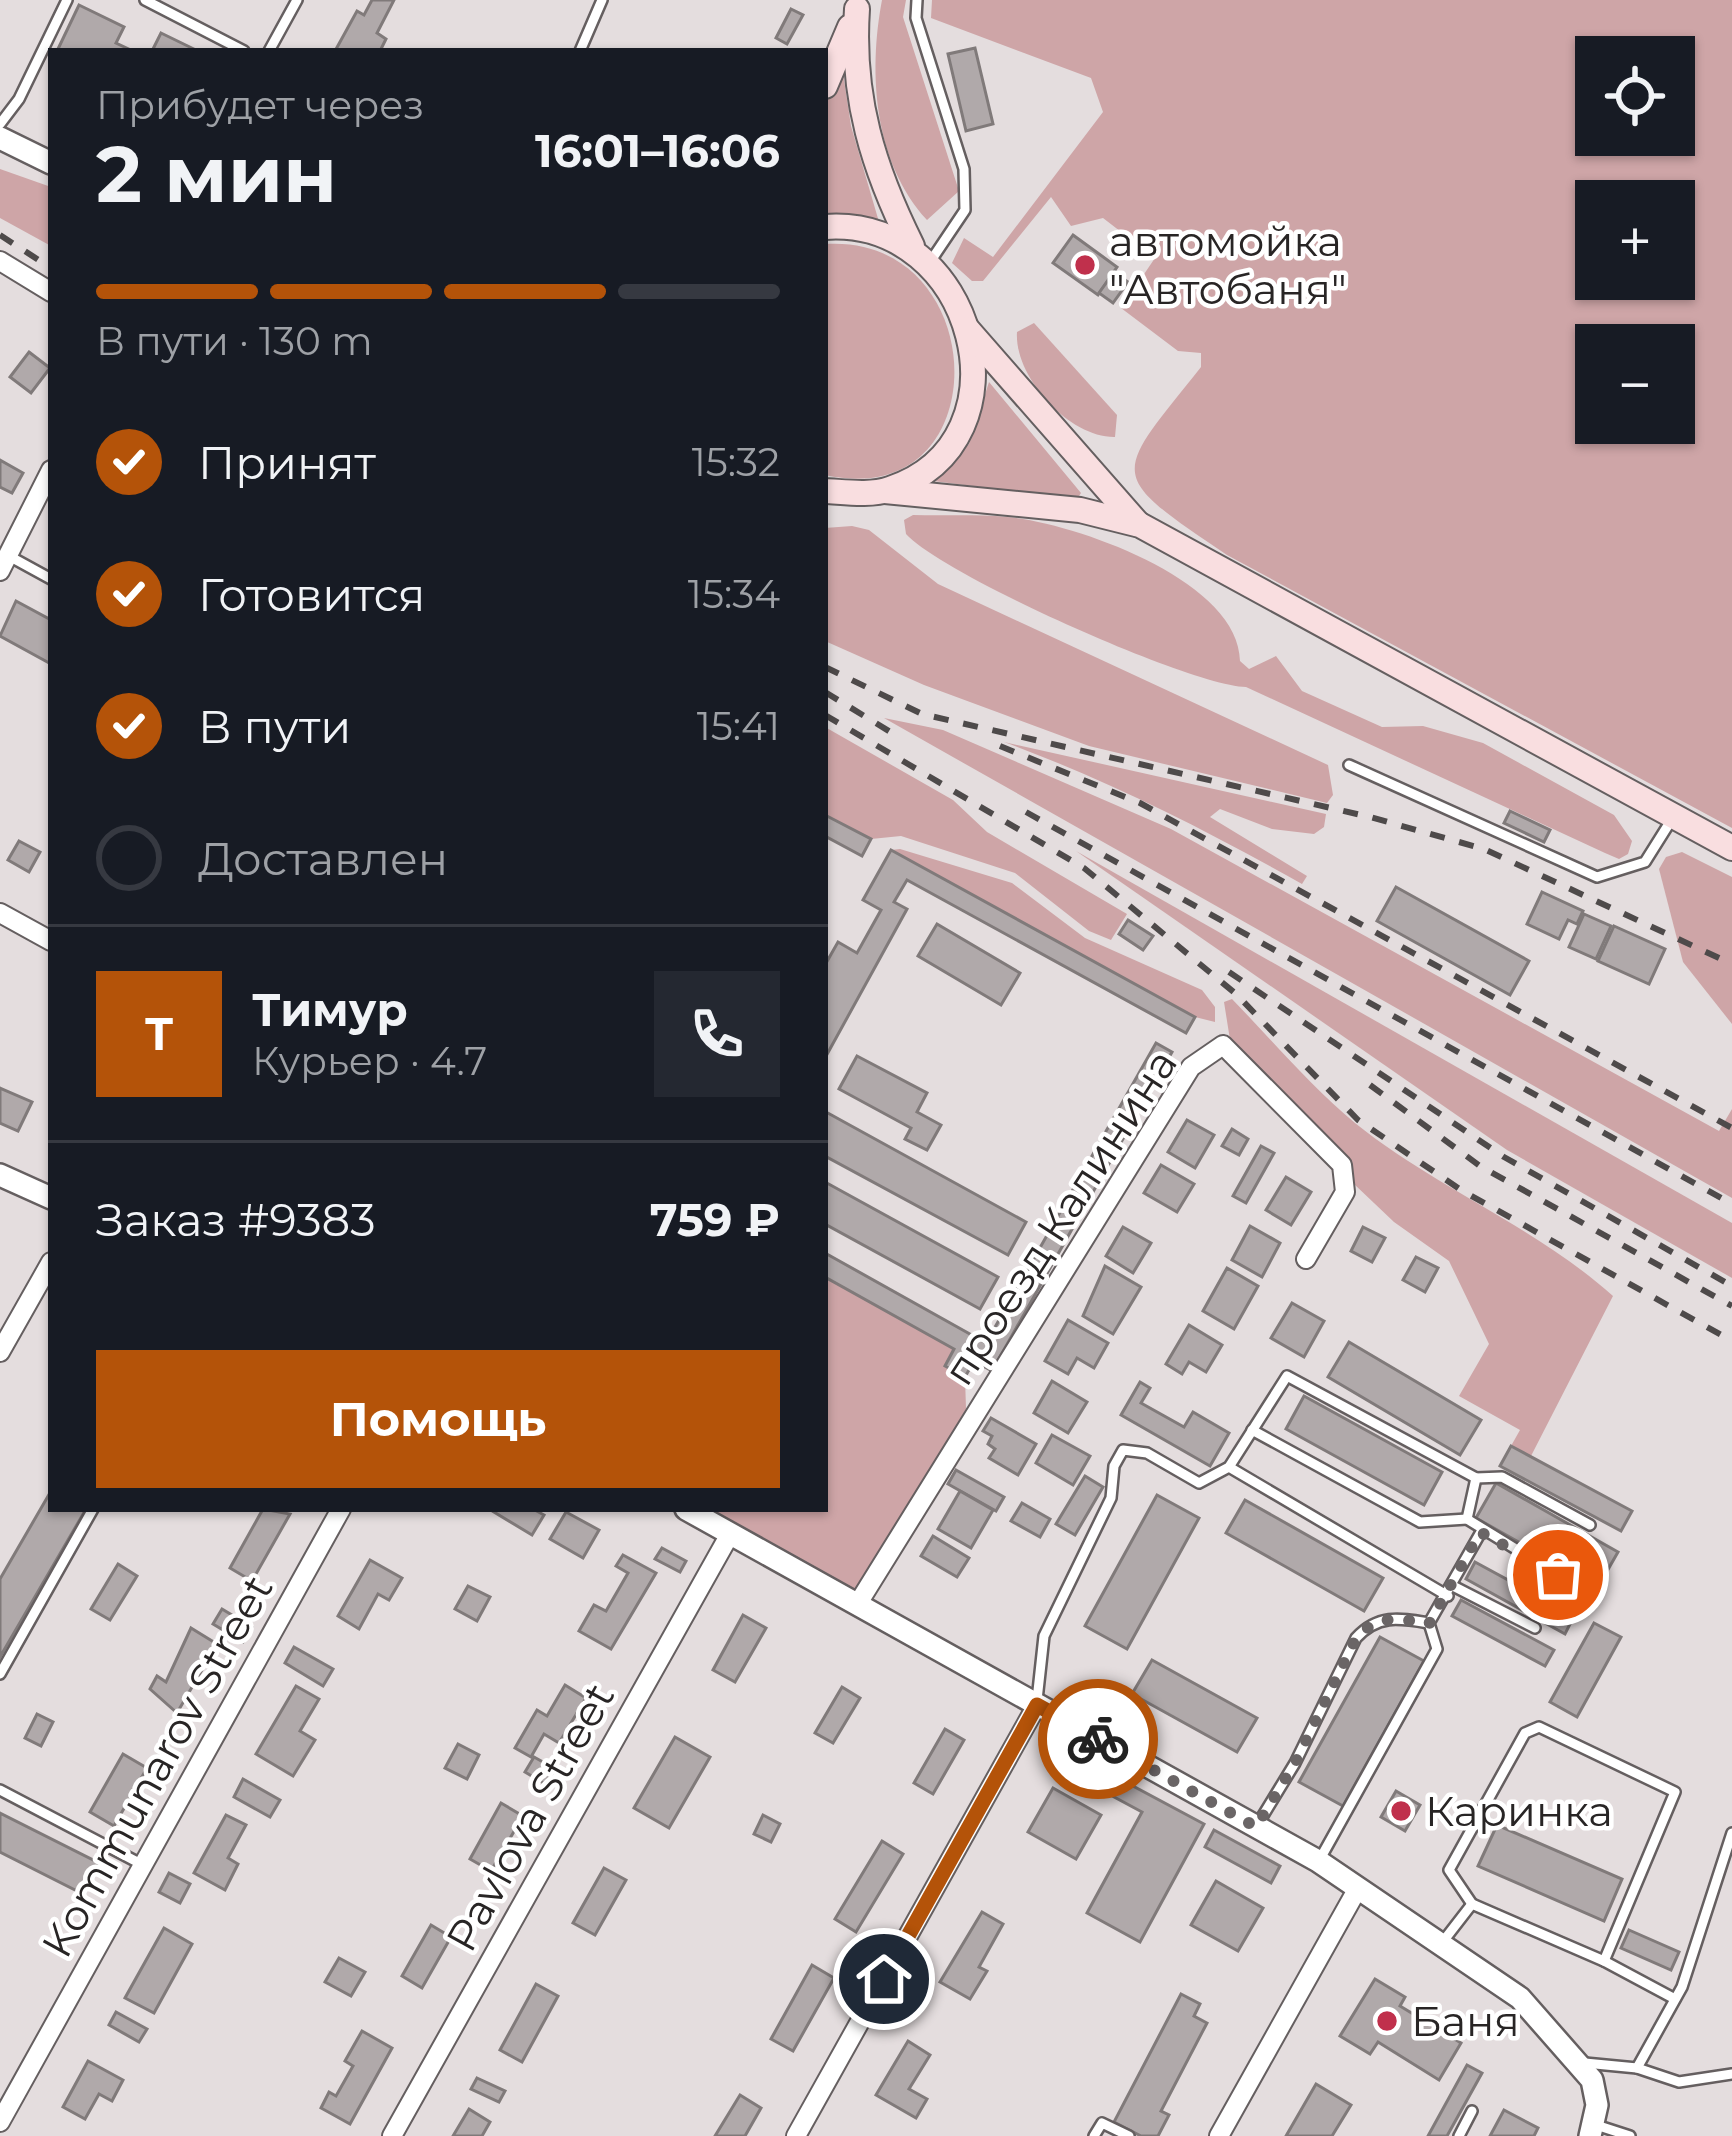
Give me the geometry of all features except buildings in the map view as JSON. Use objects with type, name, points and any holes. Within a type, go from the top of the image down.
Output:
[{"type":"main road","points":[[859,4],[853,64],[862,119],[882,186],[920,255],[960,307],[974,388],[967,418],[918,477],[885,491]]},
{"type":"main road","points":[[828,79],[859,4]]},
{"type":"main road","points":[[828,227],[861,226],[920,255]]},
{"type":"main road","points":[[966,328],[1140,525]]},
{"type":"main road","points":[[828,491],[885,491],[1080,510],[1140,525],[1732,848]]},
{"type":"street","points":[[0,138],[48,162]]},
{"type":"street","points":[[0,261],[48,290]]},
{"type":"street","points":[[4,564],[48,476]]},
{"type":"street","points":[[0,914],[48,939]]},
{"type":"street","name":"проезд Калинина","points":[[857,1605],[1191,1066],[1223,1045],[1342,1166],[1345,1192],[1306,1259]]},
{"type":"street","points":[[0,1175],[48,1197]]},
{"type":"street","points":[[0,1352],[48,1267]]},
{"type":"street","name":"Kommunarov Street","points":[[0,2122],[339,1512]]},
{"type":"street","points":[[691,1512],[1318,1862],[1520,1998],[1592,2080],[1593,2131]]},
{"type":"street","name":"Pavlova Street","points":[[392,2136],[730,1534]]},
{"type":"street","points":[[796,2136],[1037,1705]]},
{"type":"street","points":[[1219,2136],[1358,1888]]},
{"type":"lane","points":[[0,124],[19,99],[67,0]]},
{"type":"lane","points":[[145,0],[238,48]]},
{"type":"lane","points":[[271,48],[296,0]]},
{"type":"lane","points":[[581,48],[602,0]]},
{"type":"lane","points":[[917,0],[916,18],[964,169],[965,210],[920,255]]},
{"type":"lane","points":[[4,564],[48,578]]},
{"type":"lane","points":[[1348,765],[1598,877],[1645,862],[1673,817]]},
{"type":"lane","points":[[1037,1705],[1044,1636],[1112,1498],[1114,1466],[1124,1450],[1147,1453],[1199,1483],[1229,1467],[1287,1376],[1476,1478],[1502,1477],[1590,1526]]},
{"type":"lane","points":[[1252,1430],[1420,1522],[1467,1520],[1558,1575]]},
{"type":"lane","points":[[1229,1467],[1450,1591],[1535,1628]]},
{"type":"lane","points":[[1467,1520],[1476,1478]]},
{"type":"lane","points":[[0,1674],[90,1512]]},
{"type":"lane","points":[[1429,1624],[1480,1532]]},
{"type":"lane","points":[[1256,1827],[1295,1763],[1356,1638],[1370,1623],[1396,1617],[1429,1624]]},
{"type":"lane","points":[[1318,1862],[1437,1648],[1429,1624]]},
{"type":"lane","points":[[1604,1961],[1675,1792],[1539,1727],[1525,1732],[1449,1870],[1472,1904],[1604,1961],[1675,1999]]},
{"type":"lane","points":[[0,1790],[143,1865]]},
{"type":"lane","points":[[1637,2068],[1675,1999],[1732,1833]]},
{"type":"lane","points":[[1441,1944],[1472,1904]]},
{"type":"lane","points":[[1579,2062],[1637,2068],[1679,2082],[1732,2074]]},
{"type":"lane","points":[[1459,2136],[1472,2111]]},
{"type":"lane","points":[[1094,2136],[1102,2123],[1129,2136]]},
{"type":"lane","points":[[1593,2131],[1630,2136]]},
{"type":"shaded area","points":[[882,0],[906,0],[903,17],[959,191],[927,220],[896,172],[879,116],[876,57]]},
{"type":"shaded area","points":[[932,0],[1732,0],[1732,828],[1227,555],[1159,506],[1142,488],[1135,472],[1138,453],[1201,367],[1201,353],[1178,351],[1121,308],[1155,258],[1103,218],[1071,226],[1051,197],[983,281],[972,281],[952,263],[964,238],[993,257],[1103,112],[1091,78],[931,18]]},
{"type":"shaded area","points":[[841,60],[851,126],[879,222],[828,214],[828,92]]},
{"type":"shaded area","points":[[0,169],[48,186],[48,244],[0,218]]},
{"type":"shaded area","points":[[828,244],[881,252],[921,281],[946,323],[954,370],[947,416],[923,454],[882,476],[828,475]]},
{"type":"shaded area","points":[[1034,323],[1117,415],[1115,437],[1097,435],[1063,416],[1035,385],[1018,349],[1017,332]]},
{"type":"shaded area","points":[[989,382],[1081,493],[1077,499],[933,481],[969,444]]},
{"type":"shaded area","points":[[913,515],[995,516],[1036,522],[1148,561],[1184,581],[1213,605],[1232,632],[1240,661],[1249,669],[1276,656],[1302,691],[1382,727],[1423,726],[1483,743],[1614,815],[1632,841],[1628,854],[1619,859],[1605,853],[1246,687],[1175,668],[1069,626],[929,552],[906,534],[904,520]]},
{"type":"shaded area","points":[[828,528],[869,530],[938,584],[1328,765],[1333,795],[1327,803],[1089,746],[924,685],[828,642]]},
{"type":"shaded area","points":[[884,718],[943,730],[1171,829],[1719,1131],[1732,1109],[1732,1198]]},
{"type":"shaded area","points":[[828,729],[953,800],[987,832],[1127,914],[1111,940],[1089,931],[1015,873],[901,836],[871,839],[828,817]]},
{"type":"shaded area","points":[[1004,742],[1326,814],[1324,827],[1314,834],[1272,829],[1220,809],[1210,817],[1307,876],[1302,884],[1156,807]]},
{"type":"shaded area","points":[[891,850],[1012,883],[1085,938],[1202,990],[1215,1007],[1215,1022],[1195,1017]]},
{"type":"shaded area","points":[[1076,851],[1732,1223],[1732,1278],[1507,1150]]},
{"type":"shaded area","points":[[1682,852],[1732,877],[1732,1024],[1683,962],[1659,869],[1666,857]]},
{"type":"shaded area","points":[[1232,999],[1355,1123],[1552,1249],[1613,1296],[1531,1456],[1511,1446],[1520,1430],[1459,1396],[1489,1344],[1449,1261],[1394,1222],[1334,1165],[1231,1046],[1224,1002]]},
{"type":"shaded area","points":[[828,1279],[954,1349],[945,1366],[965,1377],[966,1409],[857,1595],[717,1512],[828,1512]]},
{"type":"railway","points":[[0,235],[48,266]]},
{"type":"railway","points":[[828,668],[922,714],[1370,817],[1484,849],[1732,964]]},
{"type":"railway","points":[[828,694],[897,736]]},
{"type":"railway","points":[[828,717],[1084,868],[1236,994],[1358,1120],[1461,1190],[1732,1341]]},
{"type":"railway","points":[[1000,746],[1140,803],[1732,1128]]},
{"type":"railway","points":[[1026,812],[1732,1204]]},
{"type":"railway","points":[[1229,972],[1504,1157],[1732,1286]]},
{"type":"railway","points":[[1370,1085],[1480,1166],[1732,1306]]},
{"type":"way so far","points":[[1098,1739],[1256,1827],[1295,1763],[1356,1638],[1370,1623],[1396,1617],[1429,1624],[1480,1532],[1558,1575]]},
{"type":"place","name":"автомойка \"Автобаня\"","points":[[1085,265]]},
{"type":"place","name":"Каринка","points":[[1401,1811]]},
{"type":"place","name":"Баня","points":[[1387,2021]]},
{"type":"route","points":[[884,1979],[1037,1705],[1098,1739]]}]
